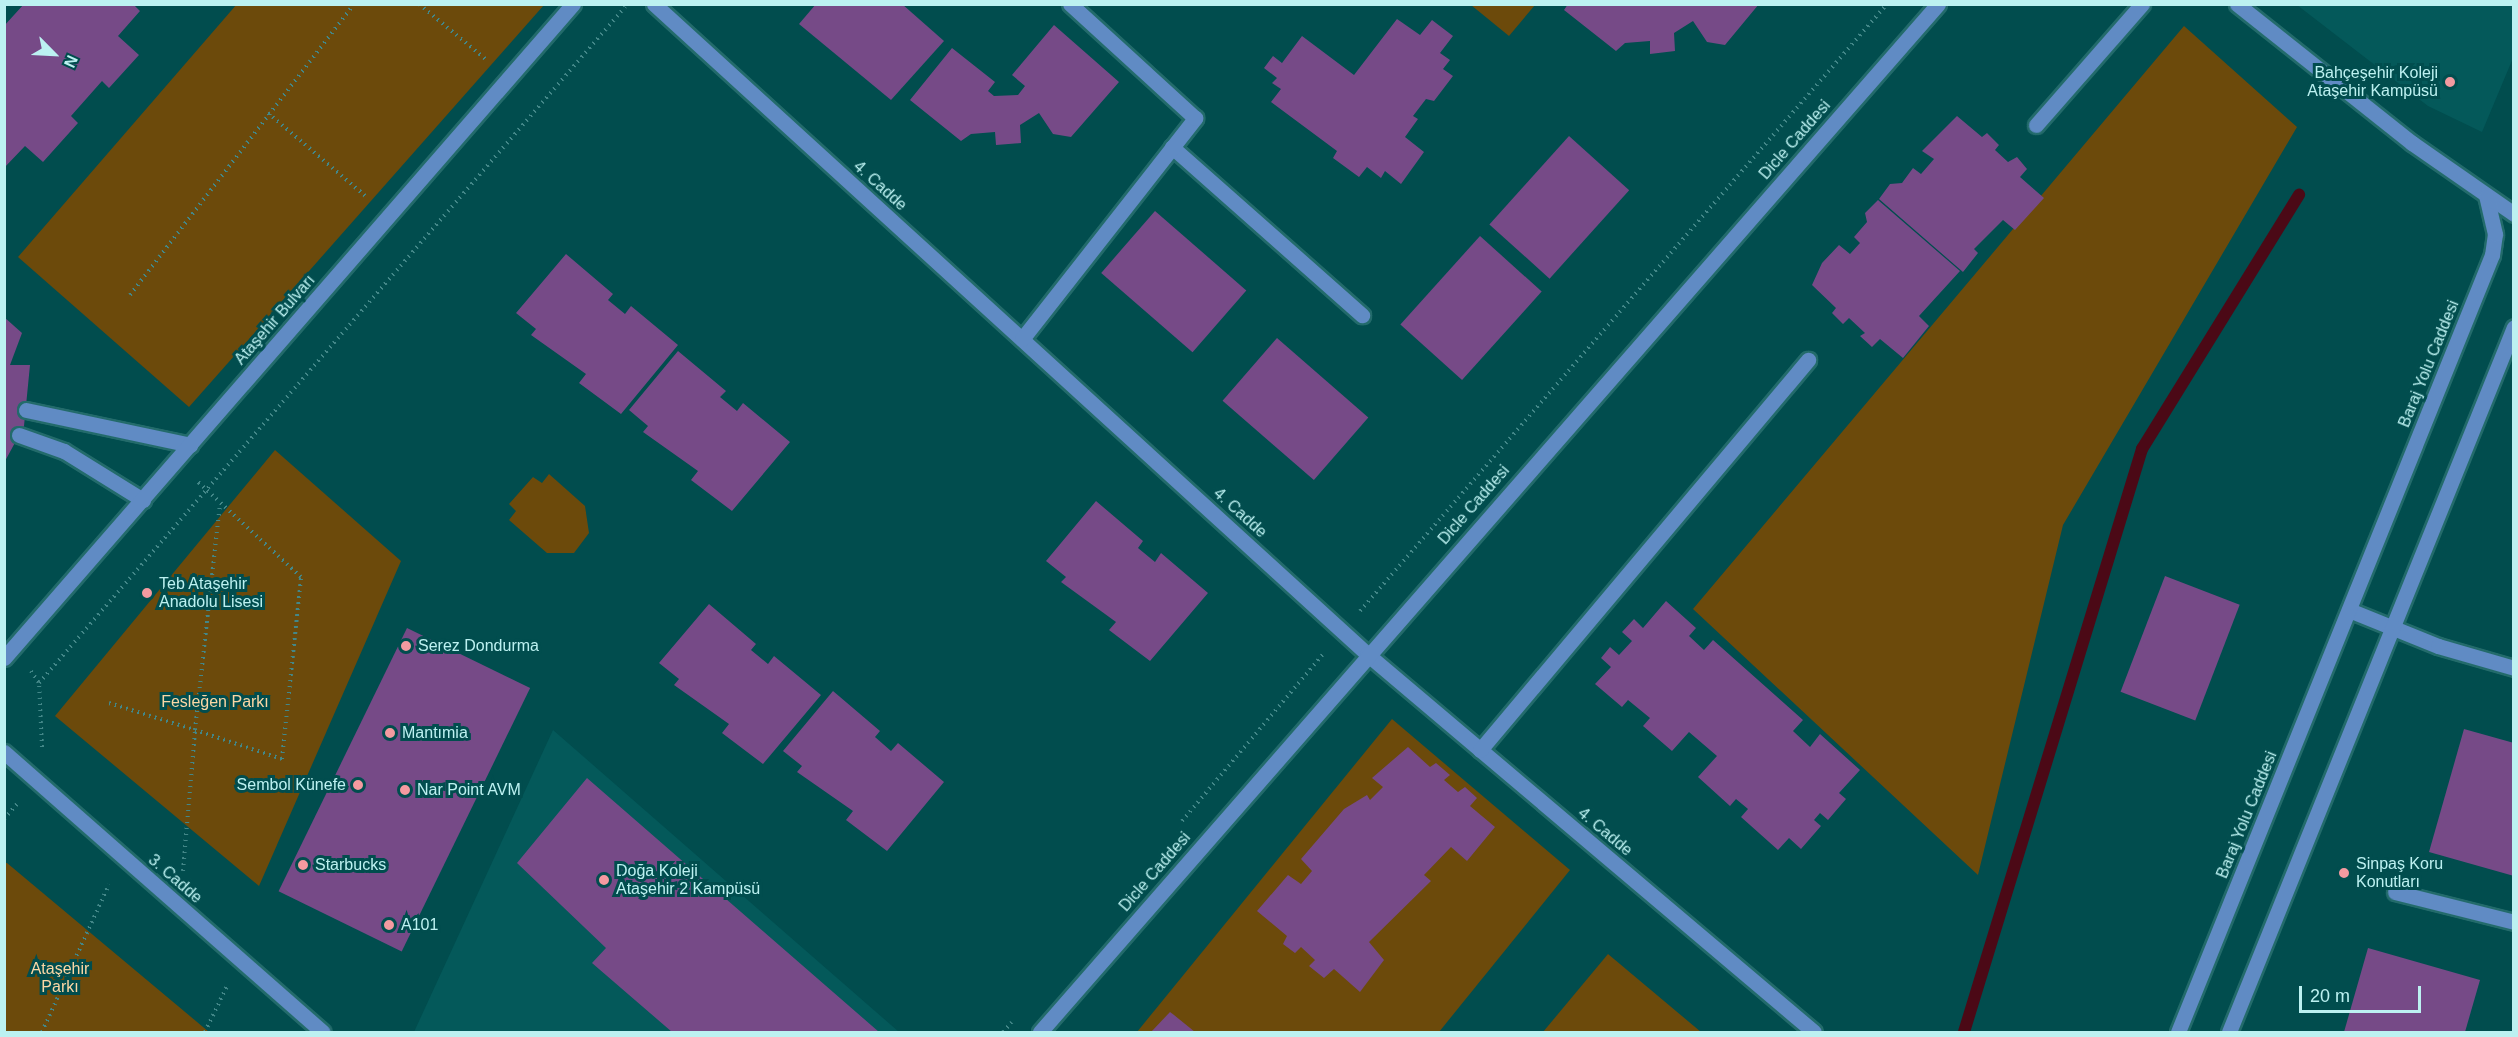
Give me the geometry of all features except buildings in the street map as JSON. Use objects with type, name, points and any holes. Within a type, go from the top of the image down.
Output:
[{"type":"street","name":"Ataşehir Bulvarı","points":[[4,658],[573,4]]},
{"type":"street","name":"4. Cadde","points":[[654,4],[1367,654],[1814,1032]]},
{"type":"street","points":[[1022,339],[1195,118],[1070,4]]},
{"type":"street","name":"Dicle Caddesi","points":[[1040,1032],[1367,654],[1938,4]]},
{"type":"street","points":[[2036,125],[2142,4]]},
{"type":"street","points":[[2237,4],[2255,10],[2412,143],[2486,196],[2512,209]]},
{"type":"street","points":[[1172,147],[1362,315]]},
{"type":"street","name":"Baraj Yolu Caddesi","points":[[2178,1032],[2492,255],[2494,234],[2486,196]]},
{"type":"street","points":[[2229,1032],[2514,327]]},
{"type":"street","points":[[1480,750],[1808,360]]},
{"type":"street","points":[[26,410],[190,445]]},
{"type":"street","points":[[19,435],[64,451],[143,500]]},
{"type":"street","points":[[2349,610],[2438,646],[2514,668]]},
{"type":"street","name":"3. Cadde","points":[[4,752],[323,1032]]},
{"type":"street","points":[[2395,892],[2514,921]]},
{"type":"path","points":[[130,295],[354,4]]},
{"type":"path","points":[[419,4],[508,78]]},
{"type":"path","points":[[4,819],[37,780],[42,762],[39,683],[626,4]]},
{"type":"path","points":[[1181,823],[1342,631],[1887,4]]},
{"type":"path","points":[[268,113],[389,216]]},
{"type":"path","points":[[109,703],[282,759],[301,577],[176,461]]},
{"type":"path","points":[[180,907],[195,730],[220,503]]},
{"type":"path","points":[[42,1032],[122,856]]},
{"type":"path","points":[[206,1032],[240,959]]},
{"type":"path","points":[[1003,1032],[1019,1014]]},
{"type":"shaded area","name":"Bahçeşehir Koleji Ataşehir Kampüsü","points":[[2297,5],[2513,5],[2513,58],[2482,132],[2428,106]]},
{"type":"shaded area","name":"Doğa Koleji Ataşehir 2 Kampüsü","points":[[553,730],[899,1032],[414,1032]]},
{"type":"green space","points":[[237,4],[544,5],[189,407],[18,257]]},
{"type":"green space","points":[[1471,5],[1535,5],[1509,36]]},
{"type":"green space","points":[[2184,26],[2297,127],[2063,525],[1978,875],[1693,609]]},
{"type":"green space","name":"Fesleğen Parkı","points":[[275,450],[401,561],[259,886],[55,716]]},
{"type":"green space","points":[[549,474],[585,506],[589,533],[574,553],[547,553],[509,520],[516,511],[509,504],[533,477],[542,483]]},
{"type":"green space","points":[[1392,719],[1570,870],[1439,1032],[1137,1032]]},
{"type":"green space","name":"Ataşehir Parkı","points":[[4,863],[7,863],[209,1032],[5,1032]]},
{"type":"green space","points":[[1608,954],[1701,1032],[1543,1032]]},
{"type":"waterway","points":[[1964,1032],[2142,449],[2299,195]]},
{"type":"place","name":"Bahçeşehir Koleji Ataşehir Kampüsü","points":[[2450,82]]},
{"type":"place","name":"Teb Ataşehir Anadolu Lisesi","points":[[147,593]]},
{"type":"place","name":"Serez Dondurma","points":[[406,646]]},
{"type":"place","name":"Mantımia","points":[[390,733]]},
{"type":"place","name":"Sembol Künefe","points":[[358,785]]},
{"type":"place","name":"Nar Point AVM","points":[[405,790]]},
{"type":"place","name":"Starbucks","points":[[303,865]]},
{"type":"place","name":"Sinpaş Koru Konutları","points":[[2344,873]]},
{"type":"place","name":"Doğa Koleji Ataşehir 2 Kampüsü","points":[[604,880]]},
{"type":"place","name":"A101","points":[[389,925]]}]
